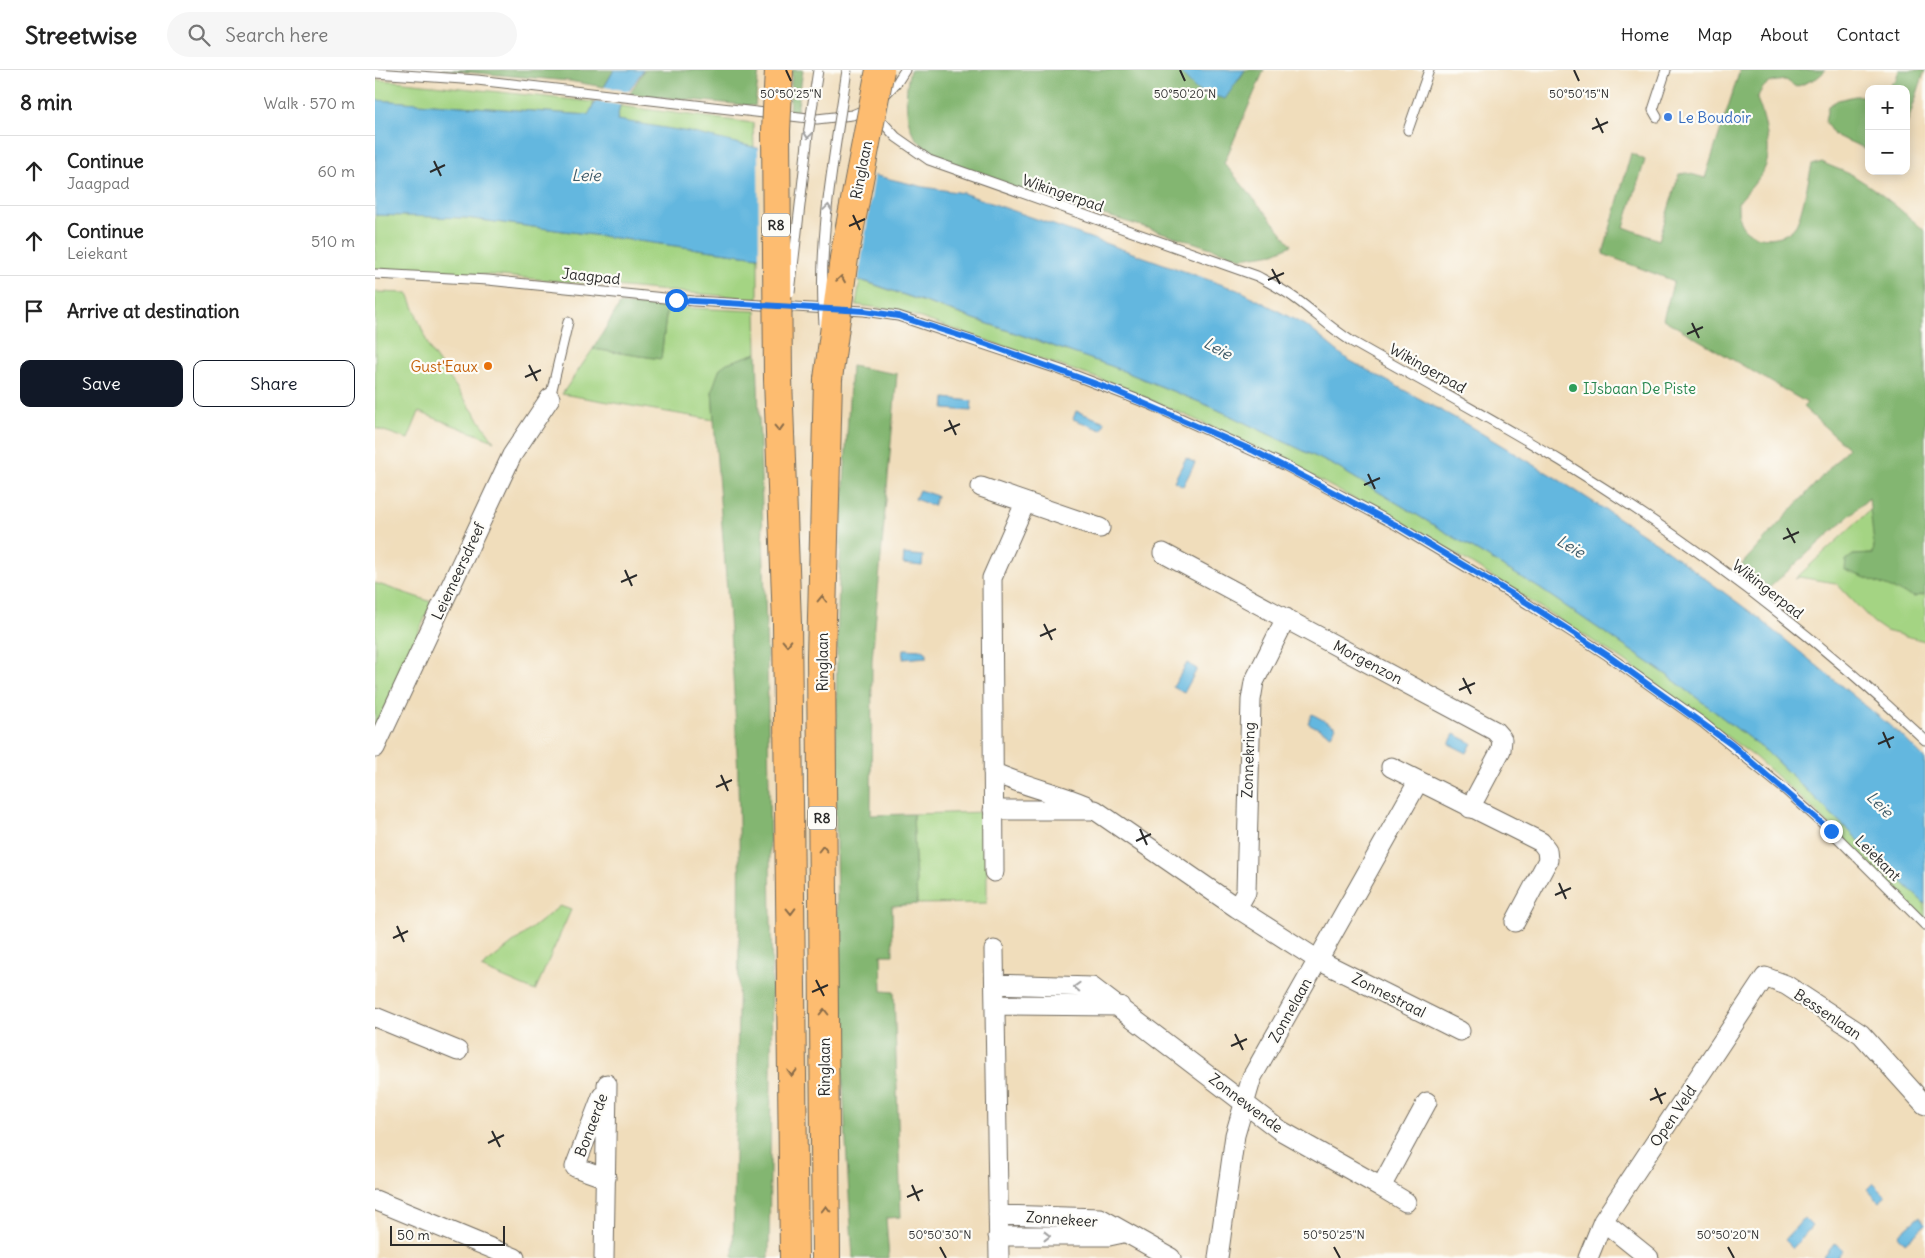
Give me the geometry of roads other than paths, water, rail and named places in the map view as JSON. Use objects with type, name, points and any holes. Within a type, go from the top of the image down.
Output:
[{"type":"highway","name":"Ringlaan","points":[[779,70],[775,131],[778,380],[787,623],[795,1258]]},
{"type":"highway","name":"Ringlaan","points":[[826,1258],[821,657],[828,379],[845,258],[880,70]]},
{"type":"street","name":"Leiemeersdreef","points":[[375,748],[512,455],[550,398]]},
{"type":"street","points":[[981,487],[1099,528]]},
{"type":"street","points":[[994,872],[992,578],[1025,503]]},
{"type":"street","name":"Morgenzon","points":[[1163,553],[1495,731],[1502,739],[1501,750],[1470,808]]},
{"type":"street","name":"Zonnekring","points":[[1237,908],[1246,892],[1251,700],[1254,682],[1286,618]]},
{"type":"street","points":[[1391,767],[1541,842],[1547,850],[1548,860],[1515,922]]},
{"type":"street","points":[[993,772],[1012,781],[1065,796],[1095,810],[1237,908],[1318,960]]},
{"type":"street","name":"Zonnelaan","points":[[1218,1258],[1235,1135],[1246,1103],[1252,1077],[1418,782]]},
{"type":"street","points":[[993,810],[1095,810]]},
{"type":"street","points":[[994,950],[999,1258]]},
{"type":"street","name":"Zonnestraal","points":[[1318,960],[1460,1031]]},
{"type":"street","name":"Bessenlaan","points":[[1765,977],[1786,985],[1861,1034],[1925,1105]]},
{"type":"street","name":"Open Veld","points":[[1588,1258],[1603,1221],[1765,977]]},
{"type":"street","name":"Zonnewende","points":[[995,984],[1093,987],[1278,1129],[1406,1202]]},
{"type":"street","points":[[995,1007],[1120,1006]]},
{"type":"street","points":[[375,1017],[458,1051]]},
{"type":"street","points":[[1381,1187],[1427,1102]]},
{"type":"street","points":[[604,1258],[606,1178]]},
{"type":"street","points":[[375,1200],[515,1258]]},
{"type":"street","name":"Zonnekeer","points":[[998,1215],[1100,1218],[1123,1233],[1143,1240],[1171,1258]]},
{"type":"street","points":[[1603,1221],[1649,1258]]},
{"type":"street","name":"Zonnekeer","points":[[998,1236],[1109,1236],[1123,1233]]},
{"type":"lane","points":[[778,380],[818,70]]},
{"type":"lane","points":[[828,379],[821,294],[826,223],[847,70]]},
{"type":"lane","points":[[375,73],[477,80],[817,119],[852,115],[871,107],[898,81],[905,70]]},
{"type":"lane","points":[[1408,130],[1429,70]]},
{"type":"lane","points":[[1657,117],[1653,110],[1666,70]]},
{"type":"lane","name":"Wikingerpad","points":[[871,107],[896,137],[929,160],[1257,276],[1294,297],[1348,339],[1471,407],[1561,462],[1692,548],[1830,656],[1925,740]]},
{"type":"lane","name":"Jaagpad","points":[[375,274],[488,280],[694,301],[804,309]]},
{"type":"lane","name":"Leiekant","points":[[804,309],[864,311],[898,316],[1061,370],[1149,404],[1254,451],[1398,526],[1571,631],[1702,722],[1831,831],[1925,924]]},
{"type":"lane","points":[[550,398],[568,322]]},
{"type":"water","name":"Leie","points":[[614,70],[643,70],[620,105],[617,120],[689,132],[924,187],[963,193],[1243,292],[1308,327],[1347,359],[1466,424],[1556,478],[1657,543],[1760,619],[1900,734],[1925,759],[1925,904],[1766,751],[1667,675],[1539,588],[1335,466],[1214,408],[1111,366],[867,282],[758,257],[466,218],[375,215],[375,100],[588,115]]},
{"type":"water","points":[[1186,70],[1245,70],[1225,99],[1198,91],[1181,74]]},
{"type":"water","points":[[945,398],[972,401],[971,411],[944,409]]},
{"type":"water","points":[[1076,411],[1105,422],[1102,430],[1073,419]]},
{"type":"water","points":[[1186,458],[1195,463],[1183,486],[1174,481]]},
{"type":"water","points":[[919,490],[937,496],[933,506],[915,499]]},
{"type":"water","points":[[904,554],[923,556],[922,566],[903,564]]},
{"type":"water","points":[[904,649],[923,650],[927,653],[927,657],[903,659]]},
{"type":"water","points":[[1187,663],[1197,669],[1184,693],[1173,687]]},
{"type":"water","points":[[1312,714],[1336,727],[1331,735],[1308,723]]},
{"type":"water","points":[[1454,734],[1472,743],[1467,753],[1449,744]]},
{"type":"water","points":[[1873,1183],[1886,1196],[1879,1202],[1867,1189]]},
{"type":"water","points":[[1920,1216],[1925,1225],[1905,1243],[1898,1235]]},
{"type":"water","points":[[1804,1218],[1812,1226],[1793,1248],[1785,1240]]},
{"type":"water","points":[[1835,1243],[1843,1250],[1836,1258],[1823,1258]]},
{"type":"place","name":"Le Boudoir","points":[[1668,117]]},
{"type":"place","name":"Gust'Eaux","points":[[488,366]]},
{"type":"place","name":"IJsbaan De Piste","points":[[1573,388]]}]
